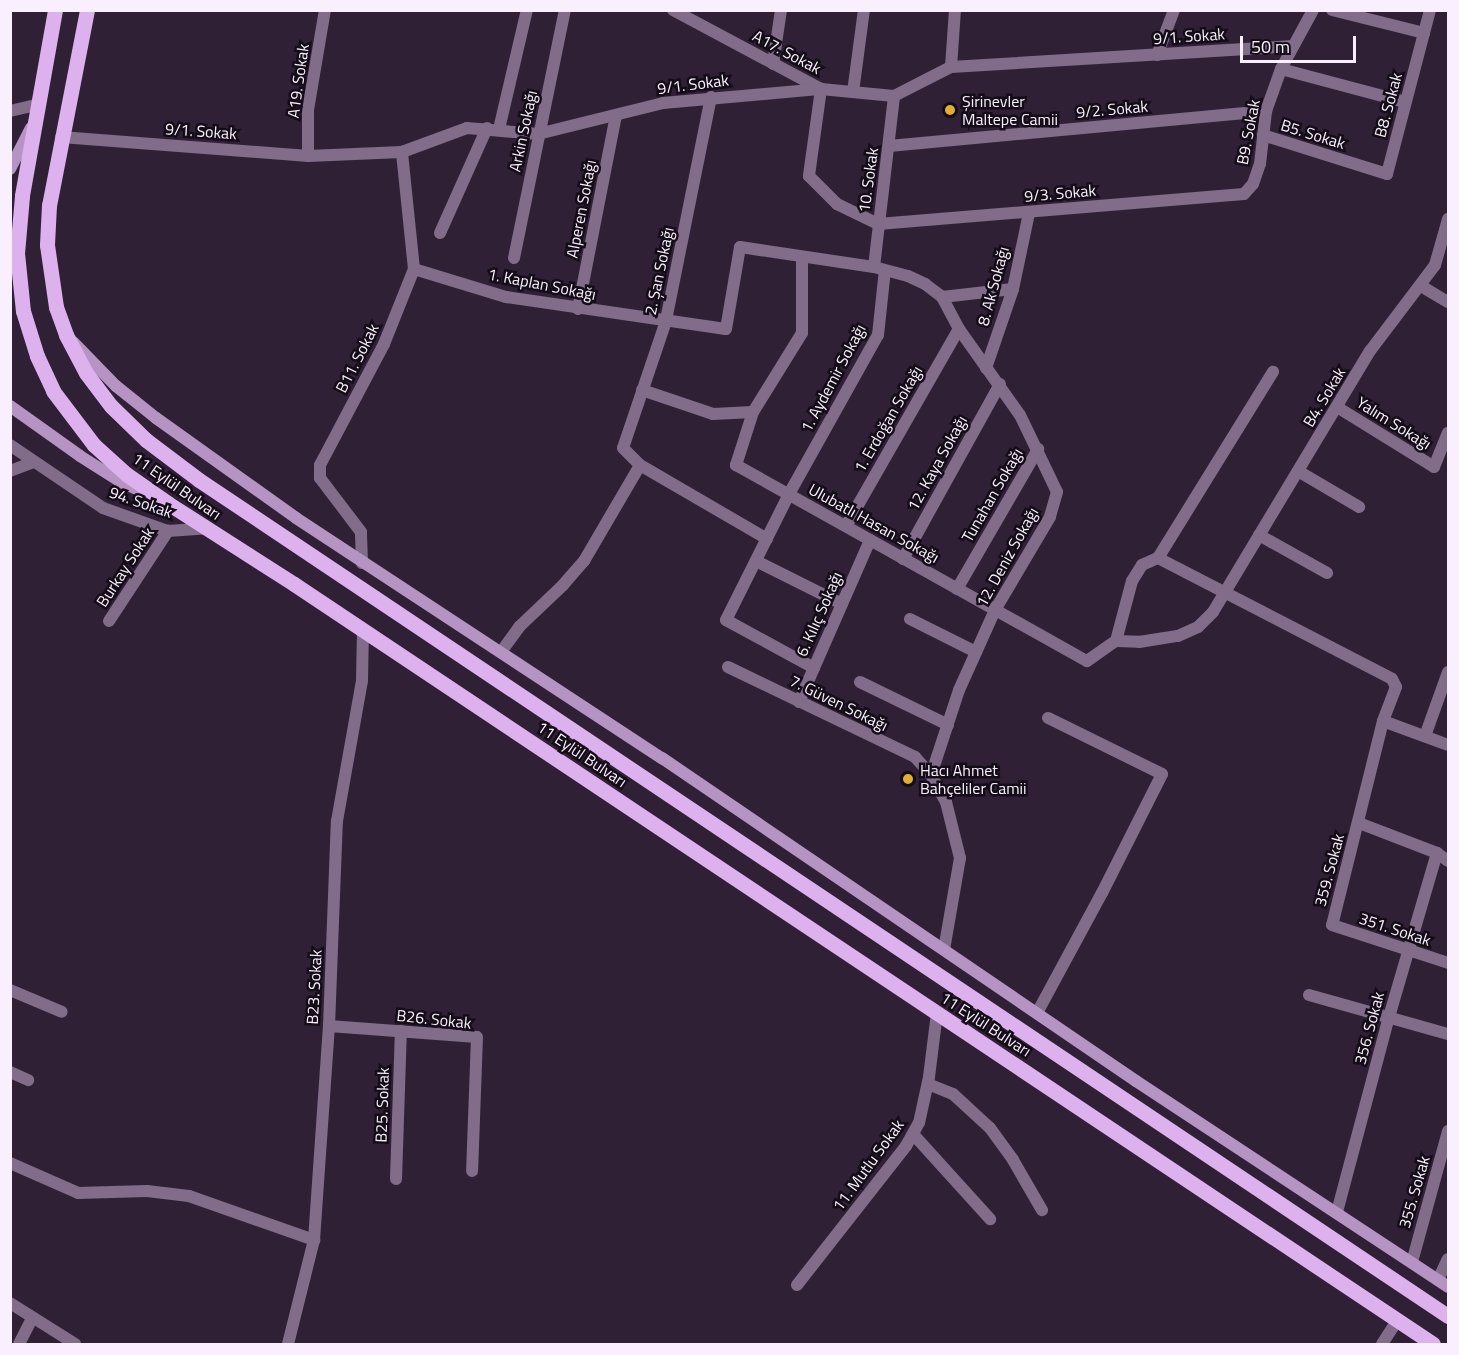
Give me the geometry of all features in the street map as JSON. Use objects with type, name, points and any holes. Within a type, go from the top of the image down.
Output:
[{"type":"main road","name":"11 Eylül Bulvarı","points":[[55,10],[22,196],[17,253],[22,311],[37,356],[53,391],[93,445],[126,474],[169,504],[363,629],[1433,1344]]},
{"type":"main road","name":"11 Eylül Bulvarı","points":[[87,10],[49,205],[47,245],[56,307],[66,335],[86,373],[111,406],[146,440],[200,480],[1449,1316]]},
{"type":"main road","points":[[10,169],[34,122]]},
{"type":"main road","points":[[66,335],[116,386],[156,418],[362,563],[662,758],[1037,1013],[1443,1284]]},
{"type":"main road","points":[[10,406],[121,482],[169,504]]},
{"type":"street","name":"A19. Sokak","points":[[308,156],[308,110],[325,10]]},
{"type":"street","points":[[440,233],[493,129],[526,10]]},
{"type":"street","name":"Arkin Sokağı","points":[[514,258],[565,10]]},
{"type":"street","points":[[773,64],[781,10]]},
{"type":"street","points":[[853,92],[864,10]]},
{"type":"street","points":[[951,67],[955,10]]},
{"type":"street","points":[[1157,55],[1174,10]]},
{"type":"street","name":"B9. Sokak","points":[[1244,194],[1253,184],[1260,164],[1266,111],[1281,69],[1313,10]]},
{"type":"street","points":[[1332,10],[1424,33]]},
{"type":"street","name":"B8. Sokak","points":[[1387,174],[1430,10]]},
{"type":"street","name":"A17. Sokak","points":[[679,12],[821,89]]},
{"type":"street","name":"9/1. Sokak","points":[[61,137],[308,156],[402,152],[467,128],[538,134],[663,103],[821,89],[894,96],[951,67],[1293,46]]},
{"type":"street","points":[[1281,69],[1405,102]]},
{"type":"street","points":[[821,89],[809,176],[837,204],[878,224]]},
{"type":"street","name":"10. Sokak","points":[[880,269],[878,224],[894,96]]},
{"type":"street","name":"2. Şan Sokağı","points":[[640,465],[623,448],[666,321],[711,98]]},
{"type":"street","points":[[10,111],[38,105]]},
{"type":"street","name":"9/2. Sokak","points":[[889,146],[1266,111]]},
{"type":"street","name":"Alperen Sokağı","points":[[578,309],[616,116]]},
{"type":"street","name":"B5. Sokak","points":[[1263,135],[1387,174]]},
{"type":"street","name":"B11. Sokak","points":[[362,563],[361,532],[320,478],[320,465],[384,344],[414,269],[402,152]]},
{"type":"street","name":"9/3. Sokak","points":[[878,224],[1244,194]]},
{"type":"street","name":"8. Ak Sokağı","points":[[986,368],[1012,289],[1029,213]]},
{"type":"street","name":"B4. Sokak","points":[[1116,641],[1139,642],[1178,636],[1198,627],[1213,612],[1370,351],[1436,265],[1449,219]]},
{"type":"street","name":"1. Kaplan Sokağı","points":[[414,269],[506,297],[726,329],[740,247],[802,257]]},
{"type":"street","points":[[642,390],[712,414],[753,412],[802,333],[802,257],[880,269],[925,284],[942,297],[1012,289]]},
{"type":"street","name":"1. Aydemir Sokağı","points":[[814,668],[726,620],[789,494],[878,335],[880,269]]},
{"type":"street","points":[[1421,286],[1449,302]]},
{"type":"street","name":"12. Deniz Sokağı","points":[[931,775],[959,690],[995,610],[1050,517],[1057,492],[1038,449],[1000,384],[958,329],[942,297]]},
{"type":"street","name":"1. Erdoğan Sokağı","points":[[846,526],[958,329]]},
{"type":"street","points":[[1116,641],[1132,581],[1142,565],[1158,558],[1273,372]]},
{"type":"street","name":"12. Kaya Sokağı","points":[[903,559],[1000,384]]},
{"type":"street","name":"Yalım Sokağı","points":[[1337,407],[1434,467],[1449,433]]},
{"type":"street","name":"Ulubatlı Hasan Sokağı","points":[[753,412],[736,465],[1087,661],[1116,641]]},
{"type":"street","name":"94. Sokak","points":[[10,445],[103,508],[168,531],[207,528]]},
{"type":"street","name":"Tunahan Sokağı","points":[[957,589],[1038,449]]},
{"type":"street","points":[[10,471],[33,462]]},
{"type":"street","points":[[501,652],[520,626],[563,585],[584,561],[640,465],[767,539]]},
{"type":"street","points":[[1298,471],[1359,507]]},
{"type":"street","name":"Burkay Sokak","points":[[109,621],[168,531]]},
{"type":"street","points":[[1259,535],[1327,573]]},
{"type":"street","name":"6. Kılıç Sokağı","points":[[799,702],[870,540]]},
{"type":"street","points":[[1158,558],[1392,679],[1396,687],[1383,721],[1449,746]]},
{"type":"street","points":[[756,561],[842,604]]},
{"type":"street","points":[[910,619],[976,652]]},
{"type":"street","name":"B23. Sokak","points":[[288,1344],[314,1240],[329,1026],[337,821],[362,681],[363,629]]},
{"type":"street","name":"7. Güven Sokağı","points":[[728,667],[915,757],[931,775]]},
{"type":"street","points":[[1425,736],[1449,672]]},
{"type":"street","points":[[860,682],[948,725]]},
{"type":"street","points":[[1037,1013],[1102,893],[1162,774],[1048,718]]},
{"type":"street","name":"359. Sokak","points":[[1332,926],[1383,721]]},
{"type":"street","points":[[931,775],[946,802],[960,858],[944,950]]},
{"type":"street","points":[[1359,823],[1437,853],[1449,861]]},
{"type":"street","name":"356. Sokak","points":[[1337,1212],[1389,1017],[1437,853]]},
{"type":"street","name":"351. Sokak","points":[[1332,926],[1449,963]]},
{"type":"street","points":[[10,990],[62,1012]]},
{"type":"street","points":[[1309,995],[1449,1034]]},
{"type":"street","name":"11. Mutlu Sokak","points":[[797,1285],[913,1134],[919,1123],[928,1084],[937,1013]]},
{"type":"street","name":"B26. Sokak","points":[[329,1026],[477,1037],[472,1171]]},
{"type":"street","name":"B25. Sokak","points":[[396,1179],[401,1032]]},
{"type":"street","points":[[10,1072],[28,1080]]},
{"type":"street","points":[[928,1084],[953,1094],[990,1128],[1013,1160],[1042,1210]]},
{"type":"street","name":"355. Sokak","points":[[1412,1262],[1449,1131]]},
{"type":"street","points":[[913,1134],[990,1219]]},
{"type":"street","points":[[10,1162],[78,1193],[147,1191],[189,1196],[314,1240]]},
{"type":"street","points":[[1443,1284],[1449,1259]]},
{"type":"street","points":[[10,1304],[75,1344]]},
{"type":"street","points":[[19,1344],[33,1317]]},
{"type":"street","points":[[1382,1344],[1398,1321]]},
{"type":"place","name":"Şirinevler Maltepe Camii","points":[[950,110]]},
{"type":"place","name":"Hacı Ahmet Bahçeliler Camii","points":[[908,779]]}]
